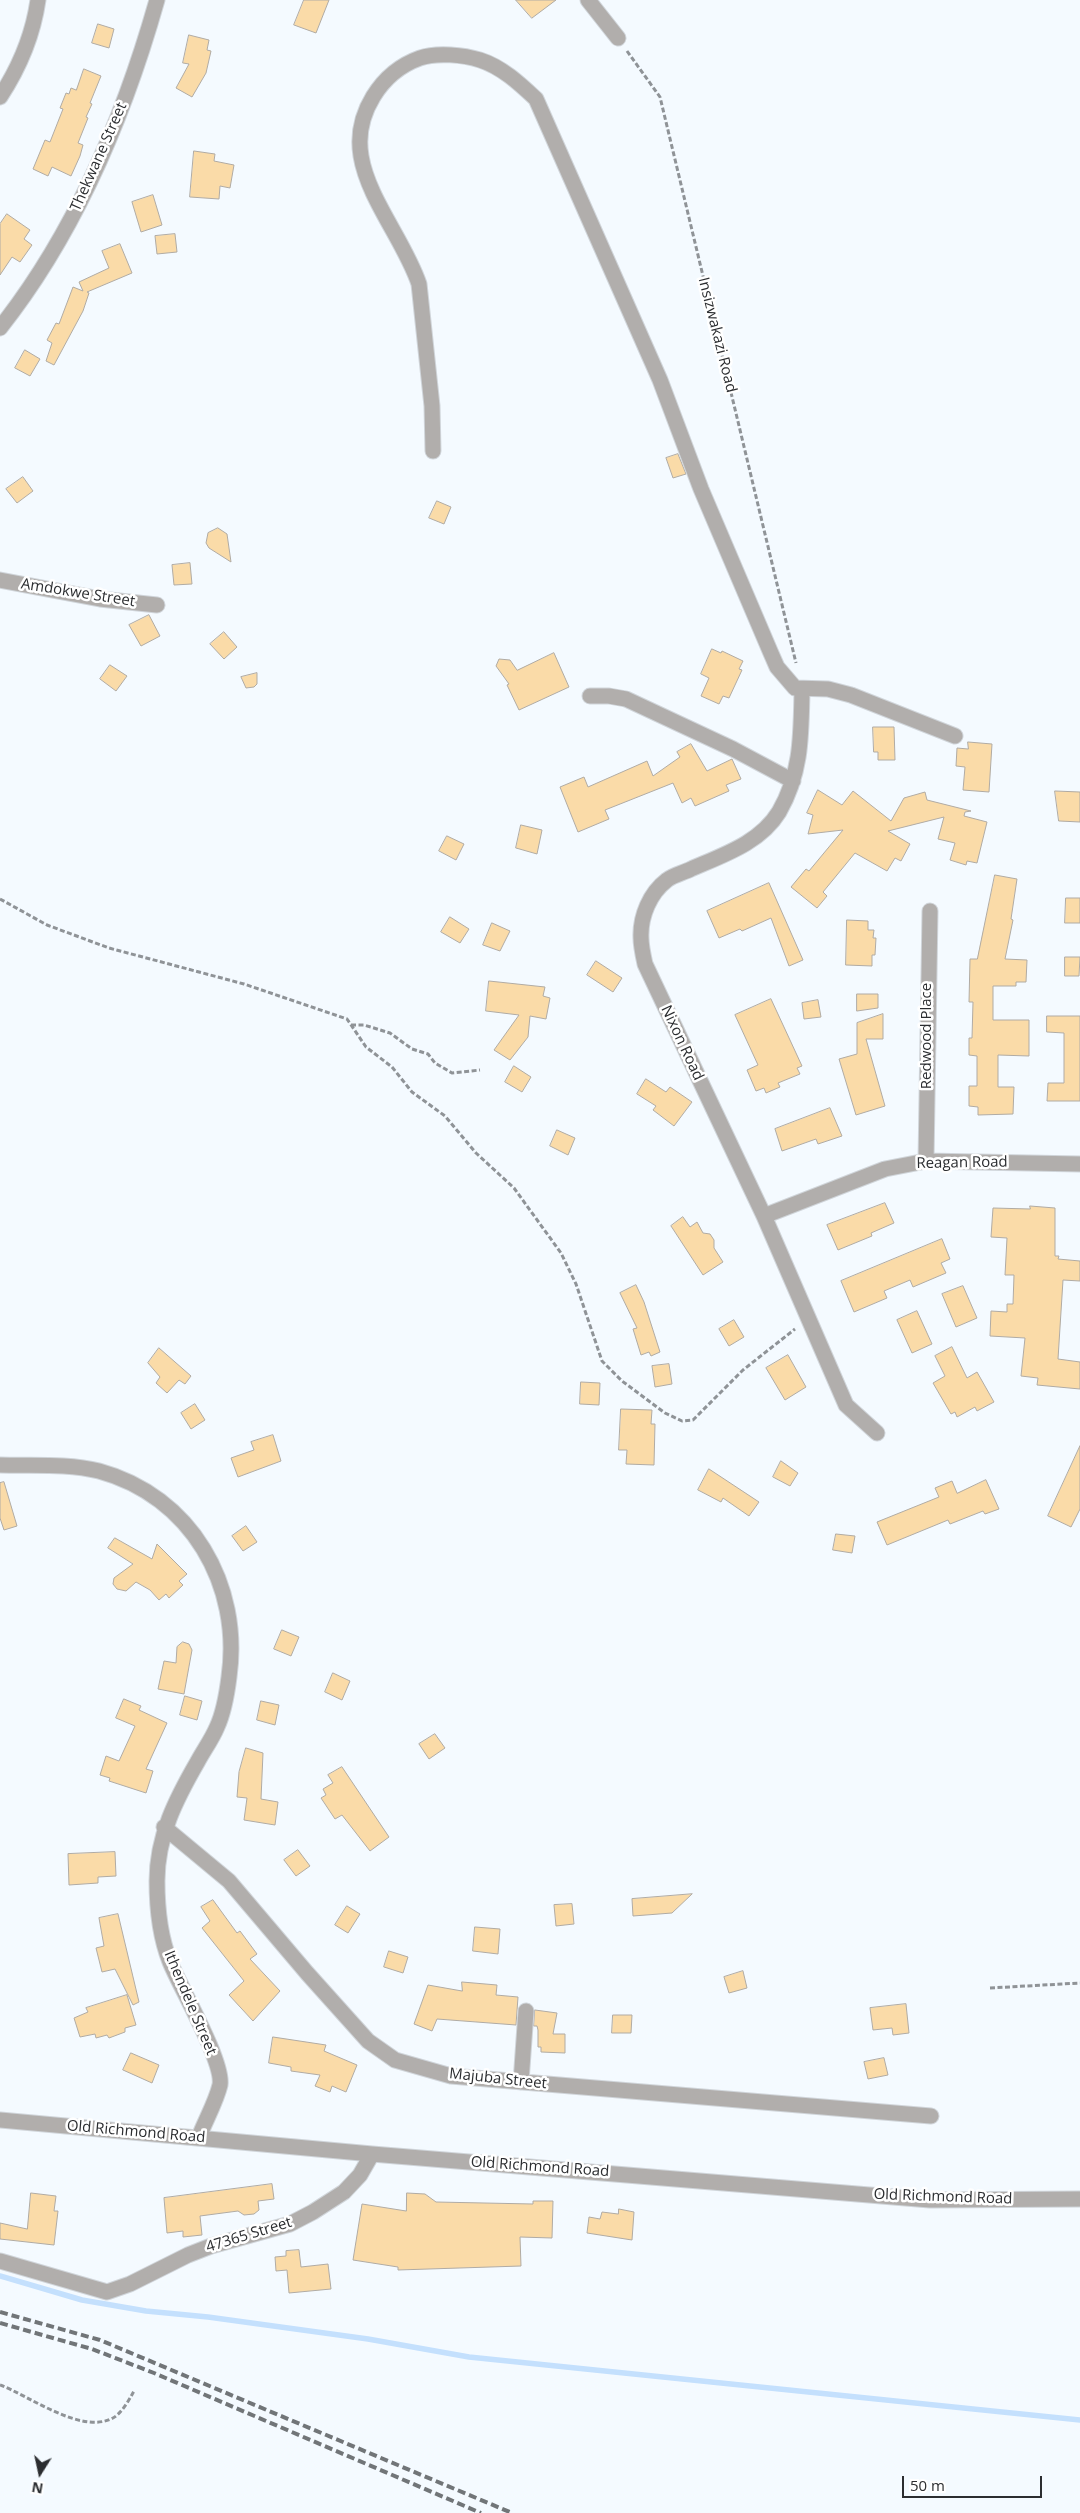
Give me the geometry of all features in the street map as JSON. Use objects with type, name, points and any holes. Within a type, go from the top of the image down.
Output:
[{"type":"street","points":[[0,97],[13,78],[24,50],[34,23],[38,0]]},
{"type":"street","name":"Thekwane Street","points":[[0,328],[53,250],[80,204],[141,57],[157,0]]},
{"type":"street","points":[[588,0],[618,38]]},
{"type":"street","points":[[433,451],[431,397],[419,284],[413,266],[369,182],[361,157],[360,143],[363,119],[369,100],[380,86],[395,72],[421,57],[449,55],[481,60],[513,78],[536,98],[660,380],[701,489],[770,652],[787,681],[795,688],[802,690],[828,689],[851,695],[955,736]]},
{"type":"street","name":"Amdokwe Street","points":[[0,580],[100,599],[156,605]]},
{"type":"street","name":"Nixon Road","points":[[802,690],[801,753],[793,781],[778,812],[760,834],[735,850],[667,880],[651,897],[644,912],[640,937],[645,964],[764,1216],[807,1320],[846,1405],[876,1433]]},
{"type":"street","points":[[590,696],[609,696],[626,699],[740,752],[793,781]]},
{"type":"street","name":"Redwood Place","points":[[926,1161],[930,911]]},
{"type":"street","name":"Reagan Road","points":[[764,1216],[885,1169],[926,1161],[1080,1164]]},
{"type":"street","name":"Ithendele Street","points":[[0,1465],[98,1471],[132,1484],[166,1504],[185,1524],[206,1552],[222,1584],[231,1622],[232,1653],[227,1693],[218,1727],[178,1796],[164,1828],[158,1856],[157,1879],[158,1907],[169,1960],[215,2061],[220,2084],[199,2137]]},
{"type":"street","name":"Majuba Street","points":[[164,1828],[229,1881],[306,1974],[368,2041],[395,2060],[451,2076],[930,2116]]},
{"type":"street","points":[[521,2082],[526,2010]]},
{"type":"street","name":"Old Richmond Road","points":[[0,2120],[372,2154],[930,2200],[1080,2199]]},
{"type":"street","name":"47365 Street","points":[[0,2261],[107,2292],[211,2246],[290,2224],[344,2192],[360,2176],[372,2154]]},
{"type":"path","name":"Insizwakazi Road","points":[[618,38],[660,97],[802,690]]},
{"type":"path","points":[[0,899],[47,925],[109,948],[244,984],[347,1020],[366,1047],[392,1067],[412,1092],[445,1116],[476,1153],[514,1188],[561,1253],[576,1284],[602,1361],[622,1381],[665,1413],[682,1421],[693,1420],[743,1370],[807,1320]]},
{"type":"path","points":[[350,1025],[364,1025],[390,1034],[412,1049],[428,1054],[435,1063],[452,1073],[480,1070]]},
{"type":"path","points":[[990,1988],[1080,1982]]},
{"type":"path","points":[[0,2385],[66,2417],[85,2422],[106,2421],[114,2418],[134,2391]]},
{"type":"building","points":[[304,0],[329,0],[316,33],[294,25]]},
{"type":"building","points":[[516,0],[556,0],[532,18]]},
{"type":"building","points":[[98,24],[114,29],[109,48],[92,43]]},
{"type":"building","points":[[189,35],[209,40],[207,50],[211,51],[206,73],[192,97],[176,88],[189,64],[183,63]]},
{"type":"building","points":[[84,69],[101,76],[90,103],[92,104],[86,117],[88,118],[78,143],[83,145],[80,156],[71,176],[52,167],[48,176],[33,169],[45,140],[50,142],[63,109],[60,108],[66,93],[69,94],[71,88],[76,90]]},
{"type":"building","points":[[194,151],[215,154],[214,161],[234,165],[230,188],[220,186],[219,199],[190,197]]},
{"type":"building","points":[[153,195],[162,225],[141,232],[132,202]]},
{"type":"building","points":[[7,214],[30,230],[24,239],[32,245],[20,262],[12,257],[0,275],[0,224]]},
{"type":"building","points":[[175,234],[177,252],[157,254],[155,236]]},
{"type":"building","points":[[120,244],[132,273],[87,292],[89,293],[83,311],[54,365],[46,361],[52,343],[47,340],[56,323],[59,324],[73,287],[83,291],[79,282],[109,268],[102,251]]},
{"type":"building","points":[[25,350],[40,359],[30,376],[15,368]]},
{"type":"building","points":[[678,454],[686,474],[673,478],[666,458]]},
{"type":"building","points":[[23,477],[33,491],[17,503],[6,489]]},
{"type":"building","points":[[437,501],[451,507],[444,524],[429,518]]},
{"type":"building","points":[[218,528],[227,534],[231,562],[209,548],[206,543],[208,533]]},
{"type":"building","points":[[190,563],[192,584],[174,585],[172,565]]},
{"type":"building","points":[[149,615],[160,636],[141,646],[129,625]]},
{"type":"building","points":[[224,632],[237,647],[224,659],[210,644]]},
{"type":"building","points":[[712,649],[721,653],[722,651],[743,661],[739,669],[742,670],[729,698],[723,696],[719,704],[701,696],[709,678],[701,674]]},
{"type":"building","points":[[554,653],[569,687],[519,710],[507,685],[509,684],[496,666],[499,659],[510,660],[517,670]]},
{"type":"building","points":[[110,665],[127,676],[116,691],[100,679]]},
{"type":"building","points":[[257,673],[257,684],[254,687],[246,688],[241,677]]},
{"type":"building","points":[[873,727],[894,727],[895,760],[878,760],[878,752],[874,752]]},
{"type":"building","points":[[968,742],[992,744],[989,792],[963,790],[965,767],[956,766],[957,748],[968,749]]},
{"type":"building","points":[[691,744],[707,771],[732,759],[741,779],[726,785],[729,791],[695,806],[691,798],[682,803],[673,783],[605,810],[609,819],[578,832],[560,787],[584,777],[588,787],[647,761],[653,776],[680,757],[677,752]]},
{"type":"building","points":[[818,790],[842,805],[853,791],[891,821],[904,798],[925,792],[927,800],[971,811],[965,812],[964,816],[987,822],[977,863],[967,861],[966,865],[950,860],[955,843],[938,839],[944,817],[888,831],[910,844],[901,861],[895,858],[887,871],[855,853],[823,892],[827,896],[817,908],[791,887],[806,869],[809,871],[843,830],[808,834],[813,815],[807,813]]},
{"type":"building","points":[[1055,791],[1080,792],[1080,822],[1059,821]]},
{"type":"building","points":[[521,825],[542,830],[537,854],[516,848]]},
{"type":"building","points":[[447,836],[464,844],[456,860],[439,851]]},
{"type":"building","points":[[995,875],[1017,879],[1011,919],[1013,920],[1005,959],[1027,960],[1026,982],[1016,982],[1016,986],[993,986],[993,1020],[1029,1020],[1029,1056],[998,1055],[998,1087],[1014,1087],[1013,1114],[978,1115],[978,1107],[969,1106],[969,1086],[977,1086],[977,1056],[969,1055],[969,1038],[972,1038],[973,1002],[969,1002],[970,959],[977,959]]},
{"type":"building","points":[[769,883],[803,960],[789,966],[771,918],[742,931],[740,929],[719,938],[707,911]]},
{"type":"building","points":[[1066,898],[1080,898],[1080,923],[1065,923]]},
{"type":"building","points":[[450,917],[469,929],[460,943],[441,932]]},
{"type":"building","points":[[847,920],[868,921],[868,930],[874,930],[873,938],[876,938],[875,955],[872,955],[872,966],[846,965]]},
{"type":"building","points":[[492,923],[510,931],[500,951],[483,945]]},
{"type":"building","points":[[1065,957],[1080,957],[1079,976],[1065,976]]},
{"type":"building","points":[[596,961],[622,978],[613,992],[587,975]]},
{"type":"building","points":[[489,981],[545,987],[543,996],[550,998],[546,1019],[530,1016],[528,1037],[510,1060],[494,1050],[519,1015],[486,1011]]},
{"type":"building","points":[[857,994],[878,994],[878,1008],[857,1011]]},
{"type":"building","points":[[771,999],[802,1066],[797,1068],[800,1074],[778,1083],[780,1087],[766,1093],[764,1088],[756,1091],[747,1070],[758,1065],[735,1015]]},
{"type":"building","points":[[818,1000],[821,1017],[804,1019],[802,1003]]},
{"type":"building","points":[[883,1014],[883,1039],[866,1039],[885,1106],[856,1115],[839,1059],[857,1054],[857,1023]]},
{"type":"building","points":[[1047,1016],[1080,1016],[1080,1101],[1047,1101],[1048,1083],[1064,1083],[1064,1033],[1047,1032]]},
{"type":"building","points":[[514,1066],[531,1077],[522,1092],[505,1082]]},
{"type":"building","points":[[646,1079],[666,1092],[670,1087],[692,1102],[674,1126],[653,1110],[656,1106],[637,1094]]},
{"type":"building","points":[[830,1108],[842,1136],[818,1144],[816,1139],[782,1151],[775,1129]]},
{"type":"building","points":[[557,1130],[575,1138],[568,1155],[550,1146]]},
{"type":"building","points":[[885,1203],[894,1223],[871,1233],[872,1236],[838,1250],[827,1225]]},
{"type":"building","points":[[1030,1206],[1055,1208],[1055,1256],[1059,1256],[1058,1259],[1080,1261],[1080,1281],[1063,1280],[1058,1359],[1080,1362],[1080,1389],[1037,1385],[1038,1378],[1021,1376],[1025,1338],[990,1336],[991,1311],[1007,1312],[1007,1304],[1013,1304],[1014,1275],[1005,1275],[1007,1238],[991,1237],[993,1208],[1030,1209]]},
{"type":"building","points":[[683,1217],[690,1227],[697,1222],[703,1233],[710,1234],[714,1240],[714,1248],[723,1262],[703,1275],[671,1226]]},
{"type":"building","points":[[942,1239],[950,1259],[941,1263],[946,1273],[913,1287],[910,1280],[884,1291],[887,1298],[854,1312],[841,1281]]},
{"type":"building","points":[[636,1285],[644,1302],[660,1352],[651,1356],[649,1352],[641,1355],[633,1329],[637,1328],[620,1293]]},
{"type":"building","points":[[963,1286],[977,1318],[956,1327],[942,1294]]},
{"type":"building","points":[[917,1311],[932,1344],[912,1353],[897,1320]]},
{"type":"building","points":[[734,1320],[744,1337],[729,1346],[719,1329]]},
{"type":"building","points":[[952,1347],[967,1378],[977,1372],[994,1402],[977,1411],[975,1407],[957,1417],[955,1412],[951,1414],[933,1383],[945,1376],[935,1356]]},
{"type":"building","points":[[159,1348],[191,1376],[185,1384],[179,1380],[167,1393],[156,1383],[160,1377],[148,1363]]},
{"type":"building","points":[[788,1355],[806,1387],[785,1400],[766,1368]]},
{"type":"building","points":[[669,1364],[672,1384],[655,1387],[652,1366]]},
{"type":"building","points":[[581,1382],[600,1383],[599,1405],[580,1404]]},
{"type":"building","points":[[195,1404],[205,1420],[191,1429],[181,1413]]},
{"type":"building","points":[[621,1409],[652,1410],[651,1424],[655,1424],[654,1465],[626,1464],[627,1450],[619,1450]]},
{"type":"building","points":[[273,1435],[281,1461],[238,1477],[231,1458],[254,1450],[251,1442]]},
{"type":"building","points":[[1080,1446],[1080,1509],[1071,1527],[1048,1516]]},
{"type":"building","points":[[781,1461],[798,1473],[790,1486],[773,1477]]},
{"type":"building","points":[[709,1469],[759,1502],[749,1516],[723,1498],[721,1502],[698,1490]]},
{"type":"building","points":[[986,1480],[999,1509],[985,1514],[983,1511],[950,1524],[948,1520],[887,1545],[877,1522],[939,1497],[935,1488],[952,1481],[957,1493]]},
{"type":"building","points":[[4,1482],[17,1526],[4,1530],[0,1518],[0,1483]]},
{"type":"building","points":[[246,1526],[257,1542],[243,1551],[232,1536]]},
{"type":"building","points":[[836,1534],[855,1536],[852,1553],[833,1550]]},
{"type":"building","points":[[115,1538],[152,1559],[157,1544],[187,1574],[179,1581],[183,1585],[169,1598],[166,1594],[159,1600],[150,1590],[136,1582],[126,1591],[117,1589],[113,1584],[114,1578],[133,1564],[108,1548]]},
{"type":"building","points":[[282,1630],[299,1637],[291,1656],[274,1649]]},
{"type":"building","points":[[183,1642],[189,1644],[192,1650],[184,1694],[158,1689],[164,1661],[176,1663],[177,1647]]},
{"type":"building","points":[[333,1673],[350,1681],[342,1700],[325,1692]]},
{"type":"building","points":[[185,1696],[202,1701],[197,1720],[180,1715]]},
{"type":"building","points":[[124,1699],[141,1706],[139,1710],[167,1723],[146,1769],[153,1771],[146,1793],[109,1781],[110,1778],[100,1775],[106,1756],[119,1761],[135,1726],[116,1718]]},
{"type":"building","points":[[261,1701],[279,1705],[275,1725],[257,1720]]},
{"type":"building","points":[[435,1734],[445,1748],[429,1759],[419,1744]]},
{"type":"building","points":[[246,1748],[263,1753],[261,1799],[278,1802],[275,1825],[244,1820],[247,1798],[237,1797],[239,1772]]},
{"type":"building","points":[[342,1767],[389,1837],[370,1851],[342,1815],[335,1819],[321,1798],[326,1795],[323,1789],[333,1783],[328,1775]]},
{"type":"building","points":[[298,1850],[310,1866],[296,1876],[284,1860]]},
{"type":"building","points":[[115,1852],[116,1876],[98,1877],[98,1883],[69,1885],[68,1854]]},
{"type":"building","points":[[692,1894],[672,1913],[633,1916],[632,1899]]},
{"type":"building","points":[[213,1900],[237,1933],[240,1931],[257,1954],[250,1959],[280,1991],[253,2021],[229,1995],[244,1981],[202,1928],[210,1921],[201,1907]]},
{"type":"building","points":[[572,1904],[574,1924],[556,1926],[554,1905]]},
{"type":"building","points":[[347,1906],[360,1914],[348,1933],[335,1925]]},
{"type":"building","points":[[118,1914],[139,2002],[133,2005],[115,1969],[102,1972],[96,1948],[104,1946],[99,1918]]},
{"type":"building","points":[[475,1927],[500,1929],[498,1954],[473,1951]]},
{"type":"building","points":[[389,1951],[408,1957],[403,1973],[384,1967]]},
{"type":"building","points":[[743,1971],[747,1988],[729,1993],[724,1977]]},
{"type":"building","points":[[462,1982],[497,1985],[496,1995],[518,1997],[516,2025],[437,2019],[432,2031],[414,2024],[428,1985],[462,1991]]},
{"type":"building","points":[[127,1995],[136,2025],[125,2028],[125,2032],[109,2038],[107,2035],[96,2038],[95,2034],[80,2037],[74,2018],[88,2012],[86,2008]]},
{"type":"building","points":[[906,2004],[909,2033],[893,2035],[892,2028],[873,2030],[870,2008]]},
{"type":"building","points":[[535,2010],[557,2013],[553,2034],[565,2034],[565,2053],[541,2052],[541,2047],[538,2047],[537,2026],[534,2026]]},
{"type":"building","points":[[613,2015],[632,2015],[631,2033],[612,2033]]},
{"type":"building","points":[[273,2037],[326,2045],[324,2051],[357,2065],[346,2092],[332,2086],[330,2092],[315,2086],[320,2075],[291,2071],[291,2067],[269,2063]]},
{"type":"building","points":[[131,2053],[159,2065],[152,2083],[123,2070]]},
{"type":"building","points":[[884,2058],[888,2075],[868,2079],[864,2062]]},
{"type":"building","points":[[272,2184],[274,2199],[258,2201],[259,2210],[254,2214],[244,2215],[238,2211],[200,2216],[202,2235],[183,2237],[183,2231],[167,2233],[164,2198]]},
{"type":"building","points":[[31,2193],[56,2196],[54,2211],[58,2211],[54,2245],[0,2239],[0,2223],[27,2229]]},
{"type":"building","points":[[407,2193],[425,2194],[436,2202],[533,2204],[533,2201],[553,2201],[552,2238],[520,2237],[521,2266],[398,2270],[398,2267],[353,2260],[362,2204],[406,2211]]},
{"type":"building","points":[[619,2209],[634,2212],[632,2240],[587,2233],[589,2217],[600,2219],[602,2212],[618,2214]]},
{"type":"building","points":[[299,2250],[301,2267],[328,2264],[331,2289],[289,2293],[287,2270],[276,2271],[275,2257],[286,2256],[286,2251]]},
{"type":"waterway","points":[[0,2276],[82,2300],[146,2311],[208,2317],[368,2339],[469,2357],[1080,2420]]},
{"type":"railway","points":[[0,2312],[100,2340],[512,2513]]},
{"type":"railway","points":[[0,2323],[92,2349],[154,2373],[481,2513]]}]
